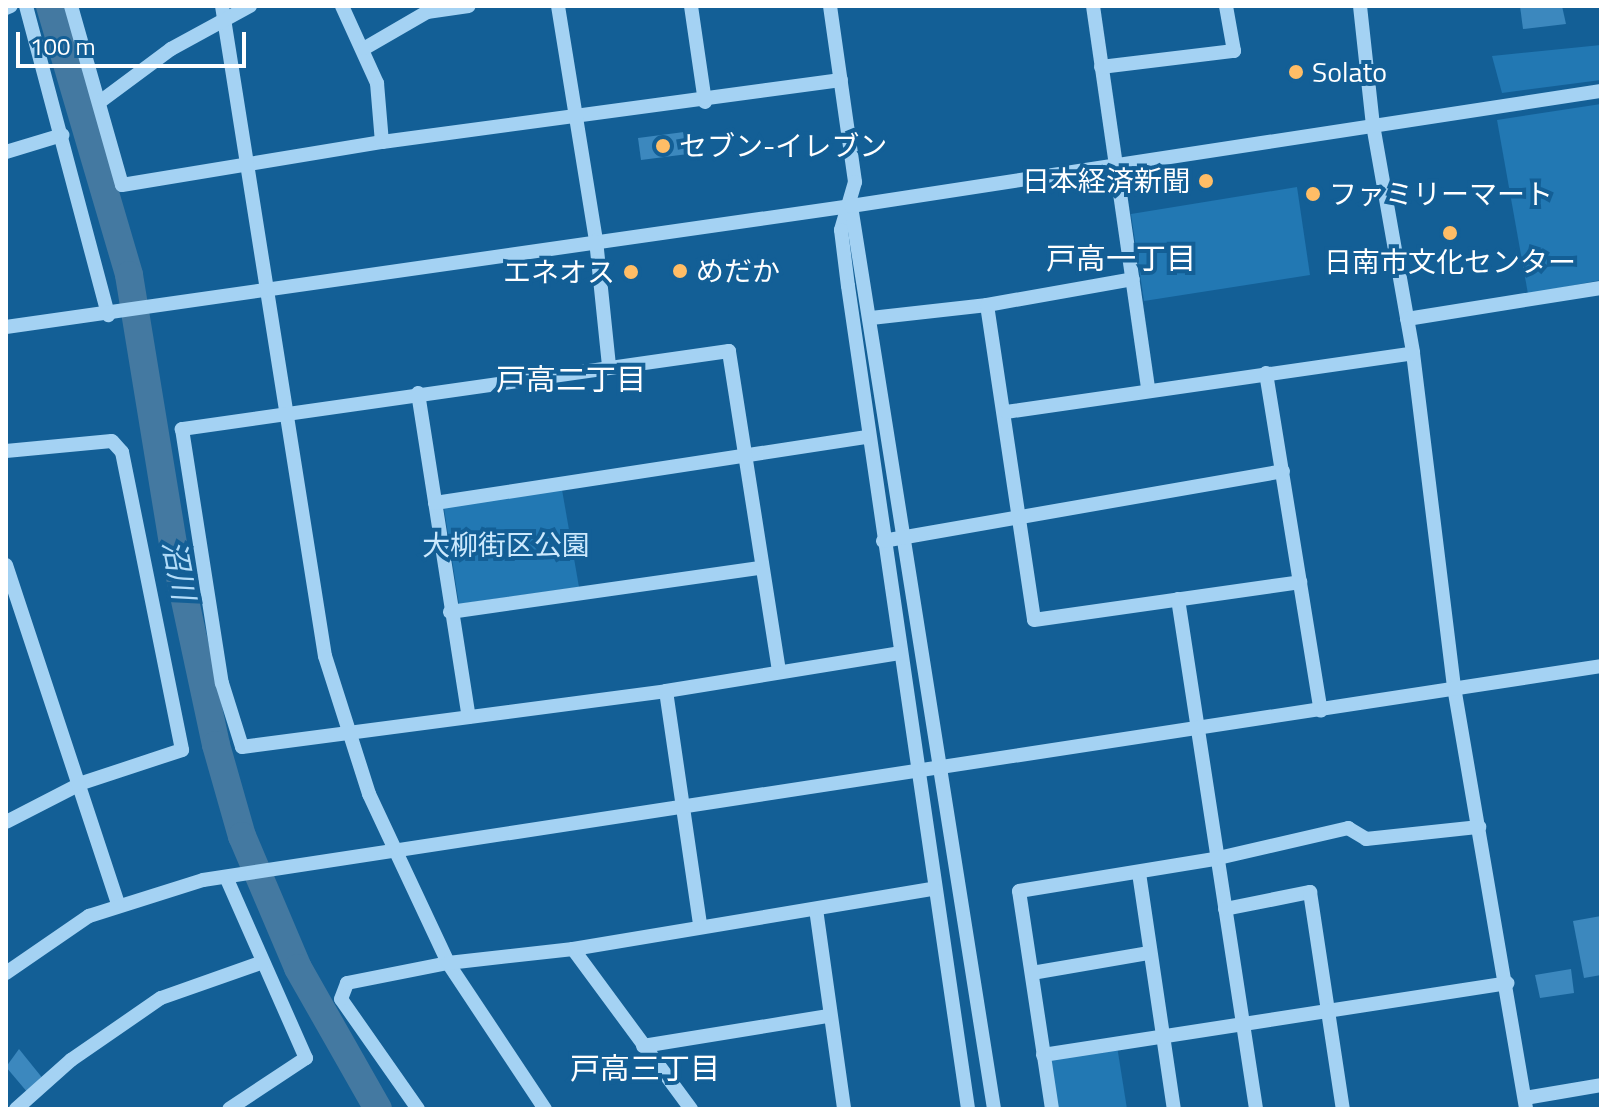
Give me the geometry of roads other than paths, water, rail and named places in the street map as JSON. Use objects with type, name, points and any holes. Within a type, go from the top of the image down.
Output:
[{"type":"street","points":[[26,6],[112,314]]},
{"type":"street","points":[[71,6],[101,101],[122,185],[250,168],[382,142],[705,102],[841,80]]},
{"type":"street","points":[[101,101],[223,13],[250,6]]},
{"type":"street","points":[[342,6],[365,48],[377,83],[382,142]]},
{"type":"street","points":[[365,48],[427,12],[469,6]]},
{"type":"street","points":[[558,6],[596,240],[609,366]]},
{"type":"street","points":[[691,6],[705,102]]},
{"type":"street","points":[[830,6],[855,182],[851,206],[841,230],[867,437],[968,1109]]},
{"type":"street","points":[[1093,6],[1113,167],[1148,389]]},
{"type":"street","points":[[1101,67],[1234,51],[1226,6]]},
{"type":"street","points":[[1360,6],[1373,125],[1413,353],[1454,687],[1526,1104],[1601,1085]]},
{"type":"street","points":[[223,13],[250,168],[314,599],[349,732],[394,850],[448,963],[545,1109]]},
{"type":"street","points":[[6,327],[143,310],[596,240],[851,206],[1601,91]]},
{"type":"street","points":[[6,152],[62,135]]},
{"type":"street","points":[[851,206],[994,1109]]},
{"type":"street","points":[[871,318],[987,305],[1133,279]]},
{"type":"street","points":[[1407,319],[1601,289]]},
{"type":"street","points":[[987,305],[1006,412],[1017,517],[1034,620],[1300,582]]},
{"type":"street","points":[[779,671],[760,568],[729,351],[182,429],[222,683],[242,747],[666,691],[901,653]]},
{"type":"street","points":[[1006,412],[1413,353]]},
{"type":"street","points":[[1266,373],[1321,711]]},
{"type":"street","points":[[418,393],[450,612],[469,717]]},
{"type":"street","points":[[435,503],[867,437]]},
{"type":"street","points":[[6,451],[112,441],[122,452],[182,750],[82,783],[6,822]]},
{"type":"street","points":[[883,541],[1283,471]]},
{"type":"street","points":[[6,565],[82,783],[118,904]]},
{"type":"street","points":[[450,612],[760,568]]},
{"type":"street","points":[[1178,599],[1214,859],[1244,1022],[1256,1109]]},
{"type":"street","points":[[6,973],[59,933],[118,904],[226,877],[942,767],[1195,732],[1454,687],[1601,666]]},
{"type":"street","points":[[666,691],[700,924]]},
{"type":"street","points":[[1052,1109],[1019,891],[1214,859],[1348,828],[1366,839],[1479,827]]},
{"type":"street","points":[[1139,873],[1174,1109]]},
{"type":"street","points":[[226,877],[306,1058],[229,1109]]},
{"type":"street","points":[[418,1109],[341,999],[347,983],[362,977],[448,963],[573,949],[700,924],[933,889]]},
{"type":"street","points":[[1225,909],[1310,892],[1343,1109]]},
{"type":"street","points":[[816,909],[844,1109]]},
{"type":"street","points":[[573,949],[691,1109]]},
{"type":"street","points":[[1032,973],[1149,953]]},
{"type":"street","points":[[16,1109],[71,1060],[161,998],[263,962]]},
{"type":"street","points":[[1043,1055],[1163,1033],[1507,983]]},
{"type":"street","points":[[643,1046],[829,1016]]},
{"type":"waterway","name":"沼川","points":[[50,6],[129,275],[174,549],[216,745],[242,836],[298,968],[378,1109]]},
{"type":"place","name":"Solato","points":[[1296,72]]},
{"type":"place","name":"セブン-イレブン","points":[[663,146]]},
{"type":"place","name":"日本経済新聞","points":[[1206,181]]},
{"type":"place","name":"ファミリーマート","points":[[1313,194]]},
{"type":"place","name":"日南市文化センター","points":[[1450,233]]},
{"type":"place","name":"めだか","points":[[680,271]]},
{"type":"place","name":"エネオス","points":[[631,272]]},
{"type":"district","name":"戸高一丁目","points":[[1121,258]]},
{"type":"district","name":"戸高二丁目","points":[[571,379]]},
{"type":"district","name":"戸高三丁目","points":[[645,1068]]},
{"type":"park label","name":"大柳街区公園","points":[[506,545]]}]
